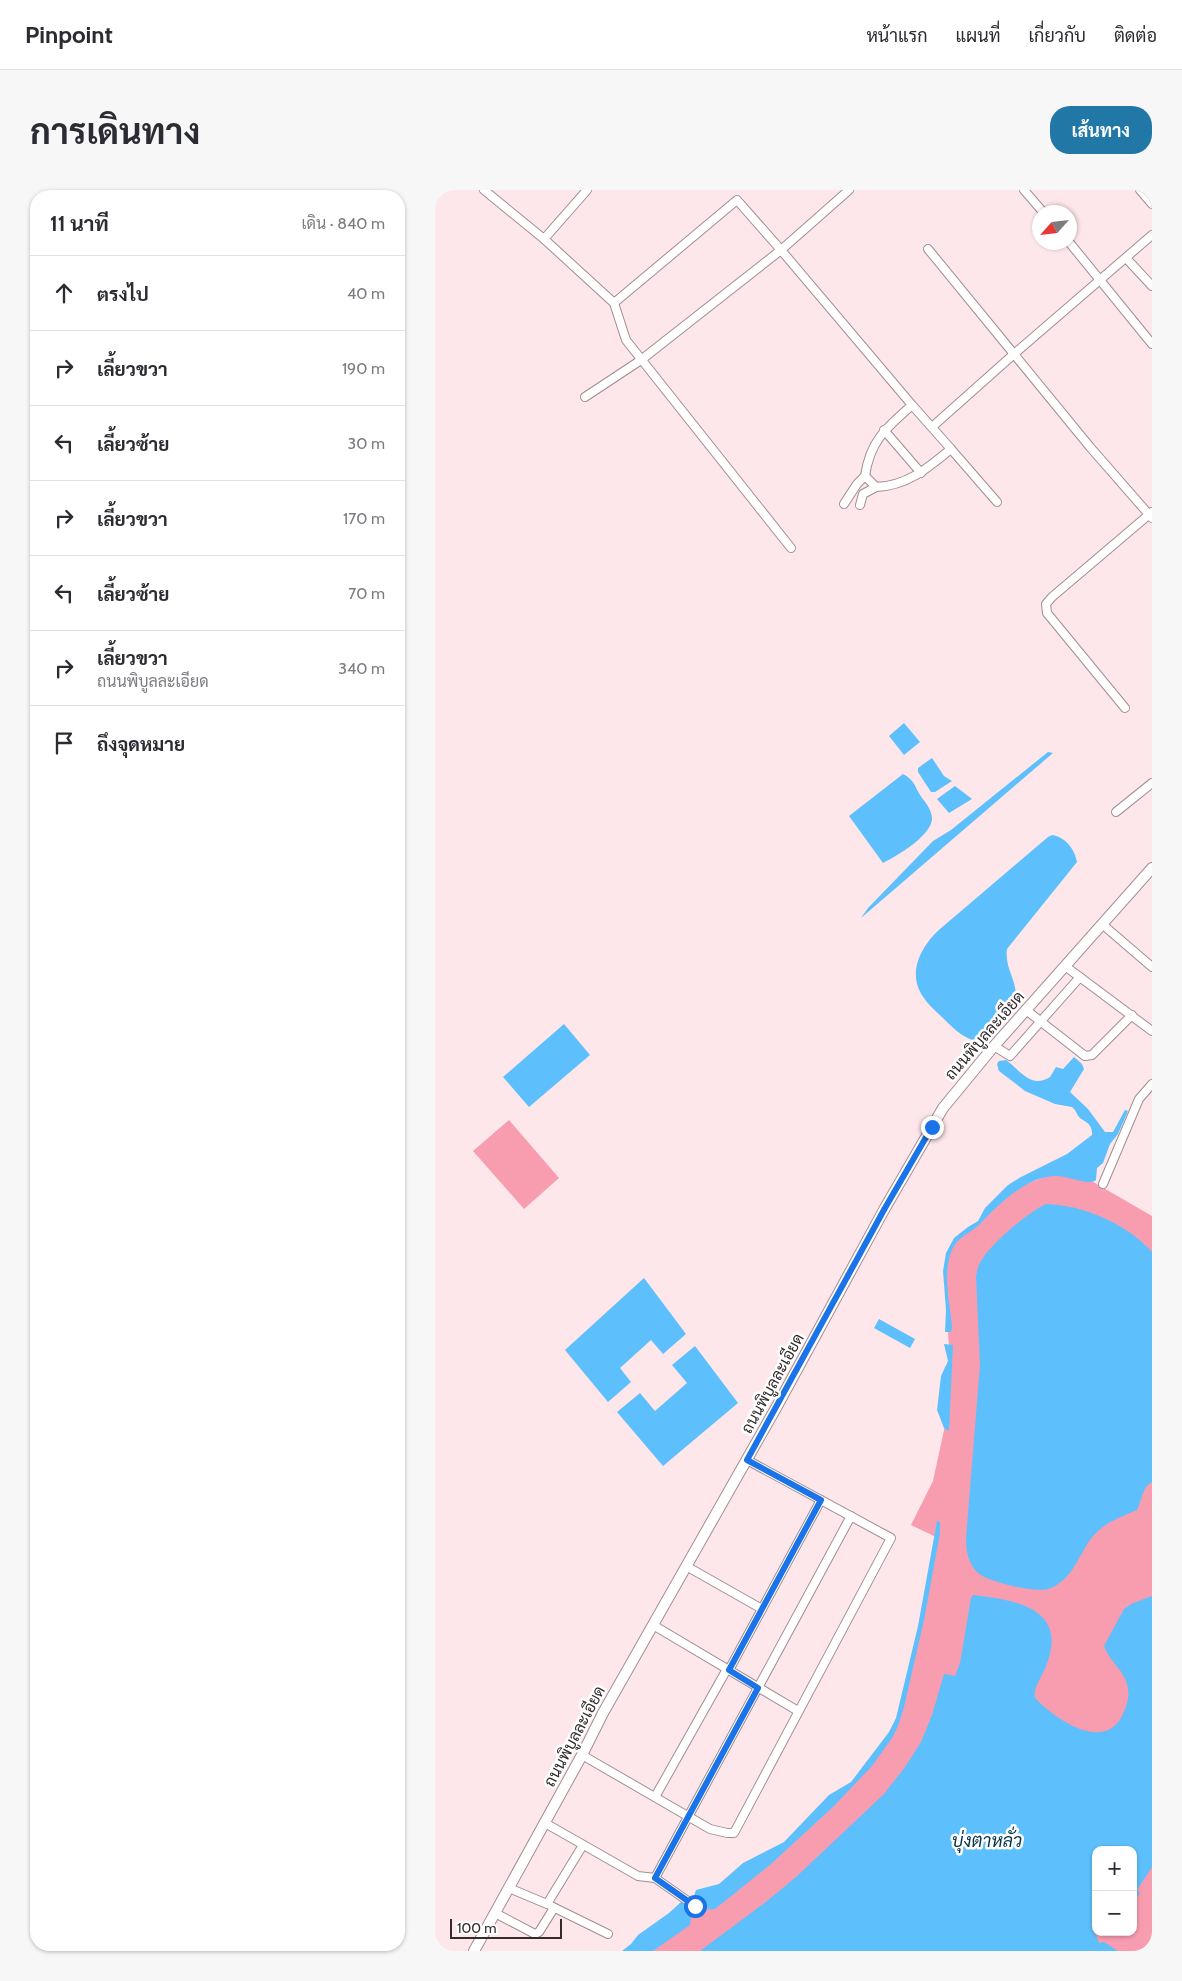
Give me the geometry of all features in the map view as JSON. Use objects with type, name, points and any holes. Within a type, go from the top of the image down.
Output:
[{"type":"street","points":[[484,190],[544,238],[613,303],[626,340],[791,548]]},
{"type":"street","points":[[544,238],[587,190]]},
{"type":"street","points":[[585,397],[641,360],[781,250],[849,190]]},
{"type":"street","points":[[1024,190],[1037,205]]},
{"type":"street","points":[[1140,190],[1152,204]]},
{"type":"street","points":[[613,303],[737,200],[997,502]]},
{"type":"street","points":[[932,427],[1152,235]]},
{"type":"street","points":[[928,249],[1090,447],[1151,515],[1046,604],[1047,613],[1125,708]]},
{"type":"street","points":[[1076,250],[1152,344]]},
{"type":"street","points":[[1126,258],[1152,286]]},
{"type":"street","points":[[844,504],[857,484],[865,476],[868,458],[883,430],[912,405]]},
{"type":"street","points":[[883,430],[921,473]]},
{"type":"street","points":[[860,505],[863,494],[876,487],[899,484],[921,473],[951,449]]},
{"type":"street","points":[[865,476],[876,487]]},
{"type":"street","points":[[1117,812],[1152,783]]},
{"type":"street","name":"ถนนพิบูลละเอียด","points":[[474,1951],[582,1755],[603,1713],[747,1460],[885,1208],[943,1108],[994,1046],[1152,868]]},
{"type":"street","points":[[1102,924],[1152,967]]},
{"type":"street","points":[[1065,966],[1152,1031]]},
{"type":"street","points":[[994,1046],[1010,1056],[1080,977]]},
{"type":"street","points":[[1026,1010],[1085,1056],[1092,1055],[1132,1016]]},
{"type":"street","points":[[1103,1184],[1139,1100],[1152,1084]]},
{"type":"street","points":[[582,1755],[710,1829],[727,1833],[734,1832],[891,1538],[747,1460]]},
{"type":"street","points":[[655,1797],[728,1670],[821,1500]]},
{"type":"street","points":[[655,1878],[851,1516]]},
{"type":"street","points":[[686,1566],[762,1609]]},
{"type":"street","points":[[653,1625],[798,1711]]},
{"type":"street","points":[[545,1823],[638,1876],[655,1878],[695,1906]]},
{"type":"street","points":[[495,1913],[535,1934],[539,1932],[583,1845]]},
{"type":"street","points":[[509,1888],[608,1934]]},
{"type":"shaded area","points":[[509,1120],[559,1178],[524,1209],[473,1151]]},
{"type":"shaded area","points":[[1057,1172],[1088,1179],[1152,1216],[1152,1951],[647,1951],[698,1900],[711,1907],[853,1783],[894,1727],[914,1653],[936,1537],[911,1525],[933,1481],[946,1421],[949,1347],[945,1283],[946,1262],[954,1243],[960,1235],[979,1221],[1008,1191]]},
{"type":"water","points":[[904,723],[920,742],[904,755],[889,736]]},
{"type":"water","points":[[1048,752],[1053,753],[861,918],[868,908],[933,841],[951,830]]},
{"type":"water","points":[[932,758],[944,776],[952,781],[935,792],[931,792],[918,772],[918,768]]},
{"type":"water","points":[[903,774],[914,784],[929,808],[932,819],[926,832],[920,839],[883,863],[849,816]]},
{"type":"water","points":[[955,786],[972,799],[949,813],[937,799]]},
{"type":"water","points":[[1052,835],[1066,841],[1074,853],[1077,862],[1007,949],[1008,963],[1016,993],[1015,999],[986,1031],[981,1041],[970,1039],[953,1028],[924,998],[916,979],[918,961],[927,944],[940,929]]},
{"type":"water","points":[[564,1024],[590,1055],[529,1107],[503,1077]]},
{"type":"water","points":[[1074,1057],[1082,1064],[1084,1069],[1070,1092],[1088,1109],[1105,1132],[1113,1132],[1125,1110],[1128,1111],[1118,1134],[1110,1144],[1103,1163],[1097,1168],[1096,1180],[1089,1182],[1057,1176],[1035,1180],[1015,1192],[976,1228],[958,1241],[949,1259],[947,1284],[952,1327],[951,1332],[945,1332],[946,1310],[943,1271],[946,1253],[954,1238],[978,1221],[985,1208],[1008,1185],[1067,1154],[1092,1135],[1090,1125],[1079,1117],[1072,1107],[1055,1104],[1025,1091],[999,1071],[997,1064],[999,1061],[1006,1060],[1027,1077],[1037,1081],[1050,1077],[1056,1067],[1063,1069]]},
{"type":"water","points":[[1046,1204],[1075,1208],[1104,1218],[1130,1233],[1152,1252],[1152,1482],[1144,1490],[1137,1510],[1101,1528],[1087,1545],[1070,1573],[1057,1585],[1042,1590],[1001,1583],[978,1573],[968,1557],[966,1538],[980,1365],[977,1269],[983,1258],[999,1240],[1019,1222]]},
{"type":"water","points":[[644,1278],[686,1334],[663,1354],[651,1340],[620,1368],[631,1382],[608,1402],[565,1350]]},
{"type":"water","points":[[879,1319],[915,1339],[910,1348],[874,1328]]},
{"type":"water","points":[[944,1344],[953,1345],[949,1431],[944,1428],[937,1410],[941,1376],[948,1361]]},
{"type":"water","points":[[695,1346],[738,1403],[663,1466],[617,1412],[640,1393],[655,1411],[687,1383],[672,1365]]},
{"type":"water","points":[[937,1521],[940,1522],[940,1533],[924,1620],[904,1707],[892,1738],[872,1766],[834,1806],[771,1864],[715,1909],[703,1907],[693,1899],[696,1890],[719,1884],[743,1863],[784,1842],[829,1795],[851,1782],[889,1732],[896,1718],[918,1626]]},
{"type":"water","name":"บุ่งตาหลั่ว","points":[[973,1595],[1006,1600],[1035,1611],[1045,1620],[1050,1632],[1051,1647],[1046,1666],[1035,1690],[1035,1698],[1065,1722],[1090,1732],[1102,1732],[1112,1728],[1121,1718],[1128,1697],[1127,1683],[1104,1646],[1124,1609],[1131,1604],[1152,1596],[1152,1867],[1137,1890],[1137,1846],[1092,1846],[1092,1936],[1096,1936],[1099,1943],[1104,1942],[1118,1951],[700,1951],[796,1877],[884,1794],[905,1767],[921,1742],[932,1715],[944,1674],[955,1676],[960,1663]]},
{"type":"water","points":[[681,1902],[692,1909],[690,1925],[653,1951],[622,1951],[638,1935]]},
{"type":"route","points":[[695,1906],[655,1878],[758,1688],[729,1670],[821,1500],[747,1460],[885,1208],[932,1127]]}]
